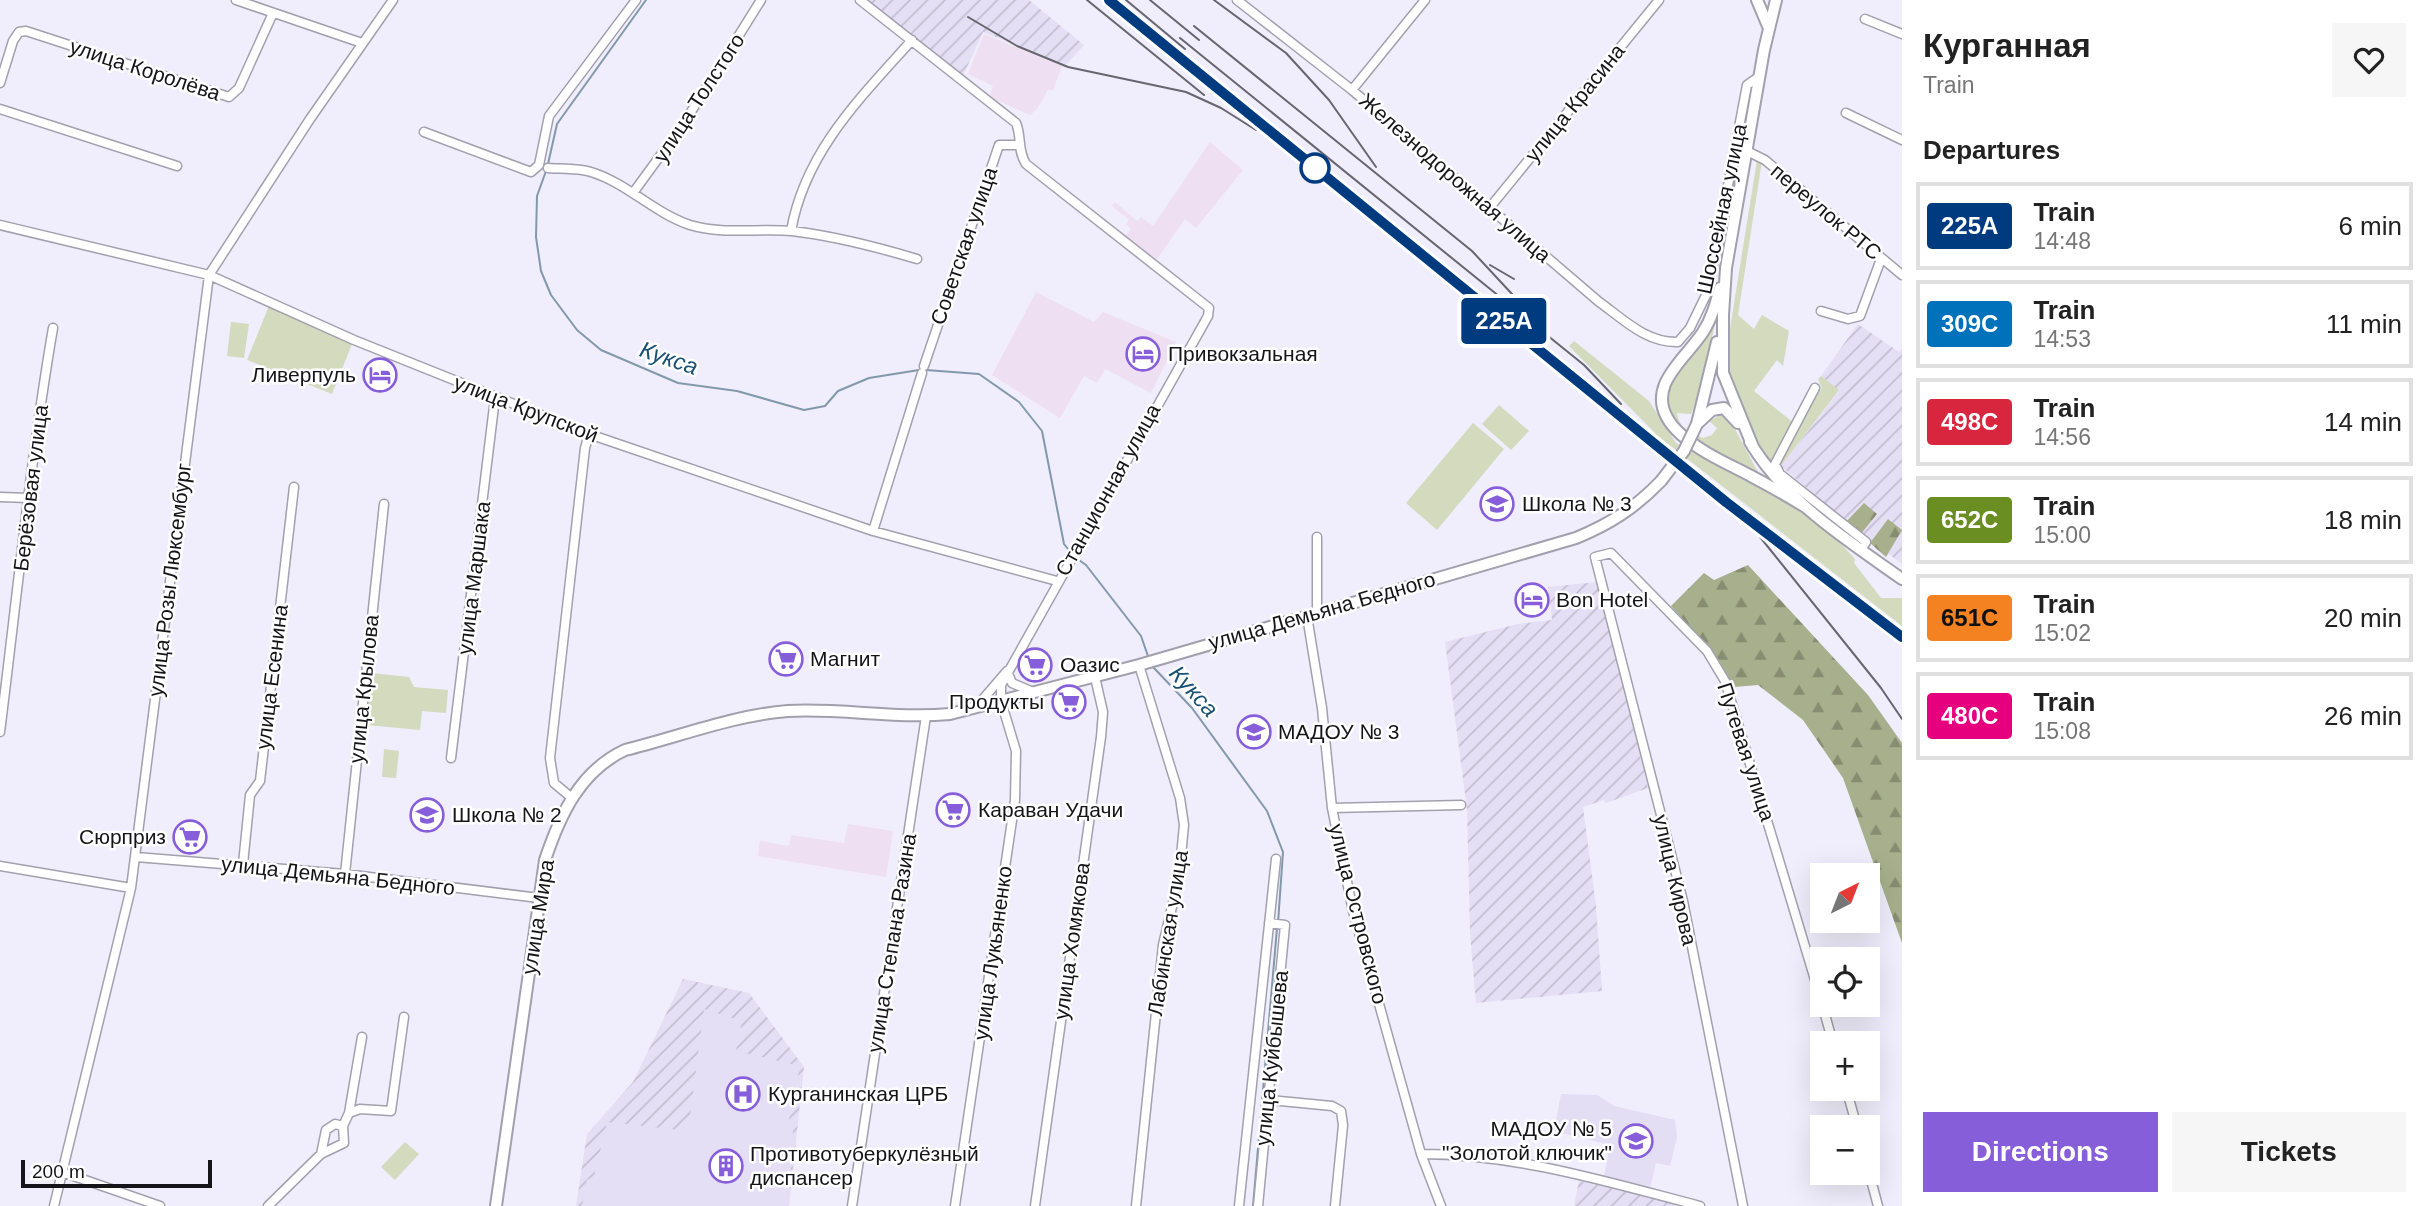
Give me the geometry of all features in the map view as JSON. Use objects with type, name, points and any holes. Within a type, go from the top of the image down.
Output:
[{"type":"main road","name":"Шоссейная улица","points":[[1757,0],[1768,22],[1767,39]]},
{"type":"main road","name":"Шоссейная улица","points":[[1723,315],[1726,268],[1776,0]]},
{"type":"main road","points":[[1726,268],[1712,317],[1666,381],[1661,397],[1665,414],[1677,430],[1696,446],[1807,508]]},
{"type":"main road","points":[[1723,315],[1723,373],[1753,447]]},
{"type":"main road","name":"улица Демьяна Бедного","points":[[572,798],[595,768],[625,750],[748,718],[817,710],[926,716],[975,708],[1146,663],[1576,538],[1612,523],[1638,504],[1661,481],[1684,451],[1697,424],[1723,315]]},
{"type":"main road","points":[[1697,424],[1712,410],[1724,408],[1734,416],[1767,471],[1807,508],[1902,579]]},
{"type":"main road","name":"улица Мира","points":[[496,1206],[545,860],[556,827],[572,798]]},
{"type":"street","points":[[236,0],[362,43]]},
{"type":"street","name":"улица Розы Люксембург","points":[[54,1206],[131,888],[209,275],[393,0]]},
{"type":"street","points":[[424,132],[522,171],[531,172],[539,165],[549,116],[636,0]]},
{"type":"street","name":"улица Толстого","points":[[633,193],[654,168],[761,0]]},
{"type":"street","points":[[860,0],[1016,123],[1020,131],[1018,145]]},
{"type":"street","name":"Железнодорожная улица","points":[[1237,0],[1352,90],[1490,206],[1577,284],[1637,330],[1655,340],[1678,342]]},
{"type":"street","points":[[1352,90],[1426,0]]},
{"type":"street","name":"улица Красина","points":[[1490,206],[1659,0]]},
{"type":"street","name":"улица Королёва","points":[[0,83],[13,41],[19,32],[26,31],[229,97],[239,88],[273,13]]},
{"type":"street","points":[[1865,19],[1902,34]]},
{"type":"street","points":[[791,231],[802,184],[820,154],[851,109],[912,40]]},
{"type":"street","name":"Шоссейная улица","points":[[1678,342],[1690,328],[1708,291],[1748,85],[1760,76]]},
{"type":"street","points":[[0,109],[177,166]]},
{"type":"street","points":[[1846,113],[1902,140]]},
{"type":"street","name":"Советская улица","points":[[873,531],[923,370],[999,145],[1018,145]]},
{"type":"street","name":"Станционная улица","points":[[1001,701],[1001,685],[1007,671],[1208,316],[1209,308],[1026,164],[1018,145]]},
{"type":"street","name":"переулок РТС","points":[[1749,152],[1765,160],[1902,275]]},
{"type":"street","points":[[548,168],[592,172],[633,193],[651,208],[690,225],[716,230],[791,231],[876,246],[917,259]]},
{"type":"street","name":"улица Крупской","points":[[0,225],[209,275],[495,398],[589,434],[873,531],[1057,581]]},
{"type":"street","points":[[1821,311],[1848,320],[1860,316],[1881,259]]},
{"type":"street","name":"Берёзовая улица","points":[[0,732],[33,441],[53,328]]},
{"type":"street","points":[[1815,388],[1775,464],[1780,474],[1866,542],[1861,550]]},
{"type":"street","name":"улица Маршака","points":[[451,758],[495,398]]},
{"type":"street","points":[[572,798],[554,783],[550,758],[585,448],[589,434]]},
{"type":"street","name":"улица Есенина","points":[[243,864],[250,795],[260,781],[294,487]]},
{"type":"street","points":[[0,497],[28,498]]},
{"type":"street","name":"улица Крылова","points":[[345,874],[384,504]]},
{"type":"street","name":"улица Островского","points":[[1317,537],[1312,614],[1332,808],[1353,911],[1421,1154],[1441,1206]]},
{"type":"street","name":"Путевая улица","points":[[1595,557],[1611,554],[1699,642],[1725,681],[1810,964]]},
{"type":"street","name":"улица Кирова","points":[[1595,557],[1683,901],[1743,1206]]},
{"type":"street","name":"Лабинская улица","points":[[1136,1206],[1163,945],[1179,877],[1184,825],[1180,798],[1146,663]]},
{"type":"street","points":[[1007,671],[1012,683],[1034,693]]},
{"type":"street","name":"Станционная улица","points":[[975,708],[1007,671]]},
{"type":"street","name":"улица Хомякова","points":[[1035,1206],[1101,737],[1103,712],[1095,677]]},
{"type":"street","name":"улица Лукьяненко","points":[[955,1206],[1015,800],[1016,751],[1001,701]]},
{"type":"street","name":"улица Степана Разина","points":[[852,1206],[926,716]]},
{"type":"street","points":[[1332,808],[1461,805]]},
{"type":"street","name":"улица Демьяна Бедного","points":[[136,856],[345,874],[539,898]]},
{"type":"street","name":"улица Куйбышева","points":[[1239,1206],[1275,924],[1276,859]]},
{"type":"street","points":[[0,866],[131,888]]},
{"type":"street","name":"улица Куйбышева","points":[[1258,1206],[1285,925],[1275,924]]},
{"type":"street","points":[[349,1113],[360,1109],[391,1111],[404,1017]]},
{"type":"street","points":[[268,1206],[321,1154],[340,1148],[344,1143],[343,1126],[349,1113],[362,1037]]},
{"type":"street","points":[[1269,1100],[1332,1106],[1341,1111],[1343,1125],[1335,1206]]},
{"type":"street","points":[[321,1154],[326,1129],[335,1124],[343,1126]]},
{"type":"street","points":[[1421,1154],[1494,1158],[1574,1174],[1700,1206]]},
{"type":"street","points":[[62,1172],[160,1206]]},
{"type":"street","points":[[1872,1185],[1878,1206]]},
{"type":"shaded area","points":[[865,0],[1029,0],[1084,45],[1066,65],[983,32],[962,78]]},
{"type":"shaded area","points":[[984,34],[1062,66],[1053,90],[1048,90],[1037,109],[1030,115],[989,97],[993,86],[968,74]]},
{"type":"shaded area","points":[[1210,142],[1243,170],[1196,228],[1185,219],[1155,262],[1125,237],[1131,229],[1126,224],[1129,220],[1112,206],[1115,202],[1137,221],[1141,217],[1153,226]]},
{"type":"shaded area","points":[[1036,292],[1094,322],[1103,312],[1176,342],[1151,393],[1105,369],[1097,383],[1084,376],[1060,418],[992,375]]},
{"type":"shaded area","points":[[1858,324],[1899,352],[1902,348],[1902,564],[1845,521],[1781,466],[1839,391],[1821,376]]},
{"type":"shaded area","points":[[1597,582],[1648,788],[1606,803],[1604,800],[1583,807],[1596,906],[1602,991],[1476,1003],[1470,933],[1467,809],[1445,642],[1518,624],[1552,620],[1548,587]]},
{"type":"shaded area","points":[[848,824],[893,831],[886,877],[758,856],[760,841],[789,846],[791,835],[844,843]]},
{"type":"shaded area","name":"Курганинская ЦРБ","points":[[683,979],[749,993],[804,1067],[789,1206],[576,1206],[587,1134],[633,1082]]},
{"type":"shaded area","name":"Курганинская ЦРБ","points":[[704,1009],[742,1021],[736,1051],[800,1066],[787,1129],[793,1131],[789,1206],[582,1206],[587,1180],[594,1176],[607,1122],[688,1131]]},
{"type":"shaded area","name":"МАДОУ № 5 \"Золотой ключик\"","points":[[1561,1094],[1597,1095],[1614,1106],[1675,1120],[1677,1137],[1670,1166],[1656,1163],[1650,1188],[1604,1176],[1610,1145],[1554,1131]]},
{"type":"shaded area","points":[[1579,1181],[1664,1200],[1687,1206],[1574,1206]]},
{"type":"green space","points":[[1757,160],[1762,161],[1738,315],[1754,329],[1762,315],[1789,331],[1783,366],[1777,360],[1754,391],[1795,424],[1822,388],[1818,379],[1821,376],[1839,390],[1781,466],[1770,465],[1755,440],[1737,401],[1725,360]]},
{"type":"green space","points":[[269,306],[352,344],[332,394],[247,360]]},
{"type":"green space","points":[[1716,319],[1700,392],[1691,414],[1677,413],[1678,418],[1686,429],[1703,438],[1712,435],[1717,428],[1709,421],[1723,414],[1729,418],[1760,476],[1714,452],[1681,429],[1670,415],[1665,400],[1674,376]]},
{"type":"green space","points":[[231,322],[249,324],[244,358],[227,356]]},
{"type":"green space","points":[[1574,341],[1649,401],[1676,443],[1802,511],[1832,534],[1855,559],[1854,563],[1881,598],[1902,598],[1902,626],[1658,436],[1569,346]]},
{"type":"green space","points":[[1499,405],[1529,431],[1511,450],[1482,424]]},
{"type":"green space","points":[[1473,423],[1504,449],[1437,530],[1406,503]]},
{"type":"green space","points":[[1864,503],[1877,514],[1860,535],[1845,523]]},
{"type":"green space","points":[[1888,519],[1902,530],[1886,557],[1870,543]]},
{"type":"green space","points":[[1748,565],[1868,695],[1902,743],[1902,943],[1880,881],[1880,863],[1873,863],[1843,778],[1803,720],[1758,685],[1734,687],[1718,659],[1671,606],[1704,573],[1714,580]]},
{"type":"green space","points":[[372,673],[409,677],[414,687],[448,690],[446,713],[422,711],[420,730],[367,725]]},
{"type":"green space","points":[[384,749],[399,751],[396,778],[382,777]]},
{"type":"green space","points":[[405,1142],[419,1154],[395,1180],[381,1167]]},
{"type":"waterway","name":"Кукса","points":[[548,164],[557,124],[646,0]]},
{"type":"waterway","name":"Кукса","points":[[546,171],[537,196],[536,237],[541,271],[551,295],[577,330],[601,350],[678,383],[737,391],[804,410],[825,406],[838,391],[869,378],[919,370]]},
{"type":"waterway","name":"Кукса","points":[[926,370],[979,374],[1019,402],[1042,431],[1064,544],[1072,554]]},
{"type":"waterway","name":"Кукса","points":[[1076,558],[1086,565],[1141,636],[1149,659]]},
{"type":"waterway","name":"Кукса","points":[[1153,667],[1192,708],[1267,811],[1283,852],[1278,923]]},
{"type":"waterway","name":"Кукса","points":[[1253,1206],[1277,928]]},
{"type":"railway","points":[[1087,0],[1204,95]]},
{"type":"railway","points":[[1109,0],[1726,502],[1902,637]]},
{"type":"railway","points":[[1126,0],[1185,49]]},
{"type":"railway","points":[[1150,0],[1199,40]]},
{"type":"railway","points":[[1214,0],[1286,53],[1329,100],[1376,167]]},
{"type":"railway","points":[[968,17],[1017,46],[1068,67],[1186,92],[1221,108],[1256,130]]},
{"type":"railway","points":[[1194,26],[1472,251],[1512,294]]},
{"type":"railway","points":[[1180,38],[1584,365],[1621,404]]},
{"type":"railway","points":[[1490,265],[1514,279]]},
{"type":"railway","points":[[1760,537],[1881,688],[1902,719]]},
{"type":"train","name":"225А","points":[[1109,0],[1726,502],[1902,637]]},
{"type":"place","name":"Привокзальная","points":[[1143,354]]},
{"type":"place","name":"Ливерпуль","points":[[380,375]]},
{"type":"place","name":"Школа № 3","points":[[1497,504]]},
{"type":"place","name":"Bon Hotel","points":[[1532,600]]},
{"type":"place","name":"Магнит","points":[[786,659]]},
{"type":"place","name":"Оазис","points":[[1035,665]]},
{"type":"place","name":"Продукты","points":[[1069,702]]},
{"type":"place","name":"МАДОУ № 3","points":[[1254,732]]},
{"type":"place","name":"Караван Удачи","points":[[953,810]]},
{"type":"place","name":"Школа № 2","points":[[427,815]]},
{"type":"place","name":"Сюрприз","points":[[190,837]]},
{"type":"place","name":"Курганинская ЦРБ","points":[[743,1094]]},
{"type":"place","name":"МАДОУ № 5 \"Золотой ключик\"","points":[[1636,1141]]},
{"type":"place","name":"Противотуберкулёзный диспансер","points":[[726,1166]]}]
